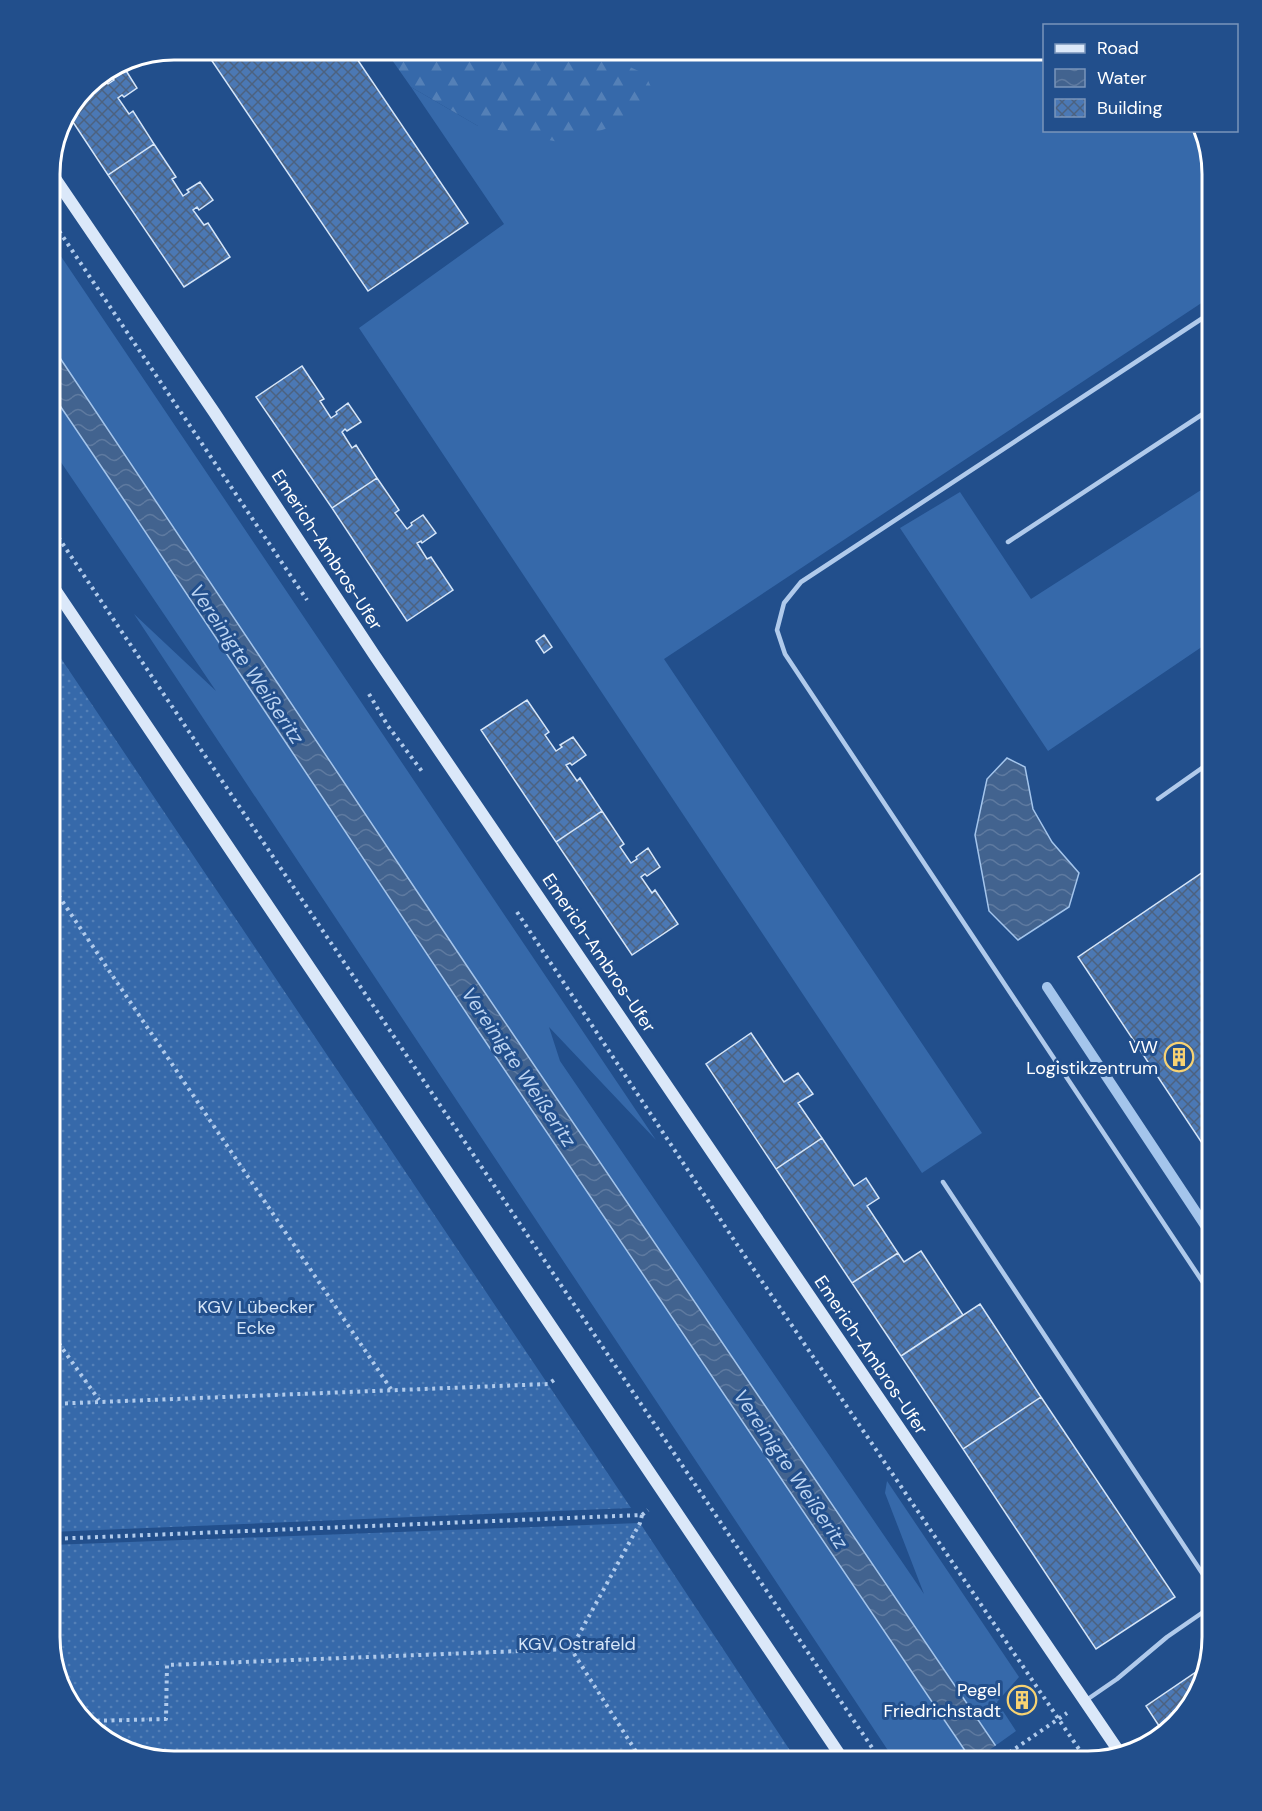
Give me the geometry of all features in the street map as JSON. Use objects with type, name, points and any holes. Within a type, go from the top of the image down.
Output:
[{"type":"main road","name":"Emerich-Ambros-Ufer","points":[[60,186],[214,412],[375,656],[1116,1747]]},
{"type":"main road","points":[[60,597],[837,1751]]},
{"type":"lane","points":[[1202,319],[801,582],[784,603],[777,630],[785,654],[1202,1281]]},
{"type":"lane","points":[[1008,542],[1202,415]]},
{"type":"lane","points":[[1158,799],[1202,768]]},
{"type":"lane","points":[[943,1182],[1202,1573]]},
{"type":"lane","points":[[1085,1701],[1202,1613]]},
{"type":"path","points":[[60,232],[308,601]]},
{"type":"path","points":[[60,540],[874,1751]]},
{"type":"path","points":[[367,690],[388,726],[426,778]]},
{"type":"path","points":[[60,898],[391,1389]]},
{"type":"path","points":[[512,904],[736,1243],[1080,1751]]},
{"type":"path","points":[[60,1344],[99,1401]]},
{"type":"path","points":[[60,1403],[548,1384],[554,1380]]},
{"type":"path","points":[[60,1539],[642,1515],[666,1497]]},
{"type":"path","points":[[571,1649],[640,1523],[642,1515]]},
{"type":"path","points":[[97,1721],[166,1719],[167,1665],[571,1649]]},
{"type":"path","points":[[571,1649],[636,1751]]},
{"type":"path","points":[[1012,1751],[1053,1723]]},
{"type":"green space","points":[[392,60],[615,60],[645,74],[657,100],[637,118],[564,143],[478,126],[411,87]]},
{"type":"green space","points":[[587,60],[1043,60],[1043,132],[1194,132],[1201,158],[1202,174],[1202,303],[664,659],[982,1133],[922,1173],[359,328],[504,224],[411,87],[478,126]]},
{"type":"green space","points":[[60,255],[656,1140],[549,1027],[560,1061],[924,1594],[885,1493],[887,1481],[1019,1677],[997,1702],[1016,1731],[995,1746],[471,972],[60,358]]},
{"type":"green space","points":[[60,406],[477,1029],[965,1751],[888,1751],[134,614],[216,691],[60,461]]},
{"type":"green space","points":[[1202,489],[1202,647],[1048,751],[900,528],[960,492],[1031,599]]},
{"type":"green space","name":"KGV Lübecker Ecke","points":[[60,657],[631,1508],[60,1532]]},
{"type":"green space","name":"KGV Ostrafeld","points":[[640,1523],[790,1751],[167,1751],[137,1745],[117,1736],[93,1718],[75,1694],[69,1681],[61,1652],[60,1637],[60,1545]]},
{"type":"water","name":"Vereinigte Weißeritz","points":[[60,358],[471,972],[999,1751],[965,1751],[477,1029],[60,406]]},
{"type":"water","points":[[1007,758],[1025,767],[1033,809],[1052,842],[1079,873],[1069,907],[1018,940],[989,911],[975,835],[987,779]]},
{"type":"pier","points":[[998,1744],[1003,1751],[988,1751]]},
{"type":"building","points":[[211,60],[358,60],[468,223],[368,291]]},
{"type":"building","points":[[126,71],[137,88],[124,97],[122,95],[118,98],[129,114],[133,111],[154,144],[108,175],[73,122],[93,93],[107,82],[108,84],[114,80],[112,78]]},
{"type":"building","points":[[154,144],[176,177],[172,179],[183,196],[189,192],[187,190],[200,182],[213,200],[199,210],[197,207],[193,210],[204,225],[208,223],[230,257],[184,287],[108,175]]},
{"type":"building","points":[[302,366],[324,399],[320,401],[331,418],[348,403],[361,422],[342,432],[352,448],[356,445],[377,478],[332,508],[256,397]]},
{"type":"building","points":[[377,478],[399,510],[395,513],[407,529],[412,525],[411,523],[423,515],[436,533],[422,543],[421,541],[417,543],[427,559],[431,557],[453,590],[407,621],[332,508]]},
{"type":"building","points":[[544,635],[552,647],[544,653],[536,641]]},
{"type":"building","points":[[527,700],[549,732],[545,735],[556,751],[562,747],[560,745],[573,737],[586,755],[572,765],[570,763],[566,765],[577,781],[580,778],[602,811],[556,842],[481,730]]},
{"type":"building","points":[[602,811],[624,844],[620,847],[631,863],[648,848],[660,867],[647,876],[645,874],[641,877],[652,893],[655,890],[678,924],[632,955],[556,842]]},
{"type":"building","name":"VW Logistikzentrum","points":[[1202,873],[1202,1143],[1078,957]]},
{"type":"building","points":[[751,1033],[784,1082],[798,1073],[813,1094],[798,1103],[822,1138],[776,1169],[706,1064]]},
{"type":"building","points":[[822,1138],[854,1186],[866,1178],[879,1198],[867,1206],[898,1253],[852,1283],[776,1169]]},
{"type":"building","points":[[921,1251],[963,1315],[901,1356],[852,1283],[898,1253],[904,1262]]},
{"type":"building","points":[[980,1304],[1041,1397],[963,1449],[901,1356]]},
{"type":"building","points":[[1041,1397],[1175,1597],[1096,1649],[963,1449]]},
{"type":"building","points":[[1196,1672],[1187,1694],[1169,1718],[1159,1726],[1146,1706]]},
{"type":"building","name":"Pegel Friedrichstadt","points":[[1024,1690],[1032,1702],[1020,1711],[1012,1698]]},
{"type":"waterway","points":[[1047,987],[1202,1221]]},
{"type":"place","name":"VW Logistikzentrum","points":[[1179,1057]]},
{"type":"place","name":"Pegel Friedrichstadt","points":[[1022,1700]]}]
